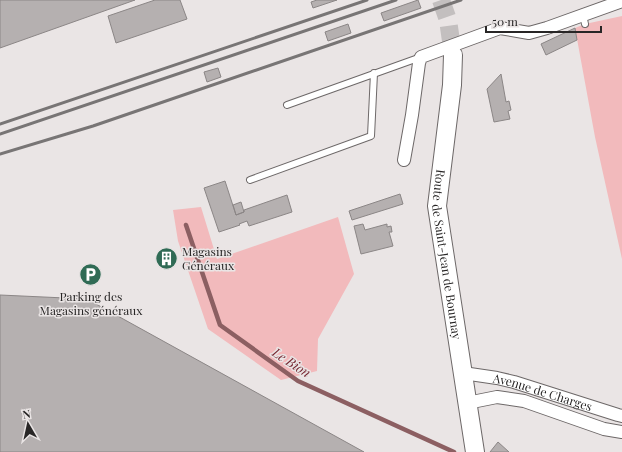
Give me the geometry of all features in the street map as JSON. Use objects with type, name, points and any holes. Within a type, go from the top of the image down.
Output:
[{"type":"main road","name":"Route de Saint-Jean de Bournay","points":[[453,55],[452,85],[437,206],[475,452]]},
{"type":"street","points":[[404,160],[421,57],[500,28],[529,33],[584,19],[622,1]]},
{"type":"street","name":"Avenue de Charges","points":[[463,373],[514,382],[618,416],[622,416]]},
{"type":"street","name":"Avenue de Charges","points":[[467,402],[497,397],[524,401],[604,429],[622,432]]},
{"type":"lane","points":[[287,105],[421,57]]},
{"type":"lane","points":[[250,180],[371,136],[374,73]]},
{"type":"shaded area","points":[[622,16],[622,259],[595,137],[575,28],[585,24]]},
{"type":"shaded area","points":[[201,207],[217,259],[338,217],[354,274],[318,339],[317,371],[281,380],[208,329],[178,241],[173,210]]},
{"type":"building","points":[[0,0],[135,0],[0,48]]},
{"type":"building","points":[[155,0],[180,0],[187,19],[116,43],[108,16]]},
{"type":"building","points":[[317,0],[337,0],[313,8],[311,2]]},
{"type":"building","points":[[418,0],[421,8],[384,21],[381,13]]},
{"type":"building","points":[[348,24],[351,33],[328,41],[325,32]]},
{"type":"building","points":[[575,28],[577,40],[546,55],[541,44]]},
{"type":"building","points":[[218,68],[221,77],[207,82],[204,72]]},
{"type":"building","points":[[501,74],[506,102],[509,101],[511,110],[508,111],[510,119],[494,122],[487,89]]},
{"type":"building","points":[[225,181],[236,215],[244,212],[244,210],[287,195],[292,212],[249,226],[247,221],[219,232],[204,188]]},
{"type":"building","points":[[400,194],[403,204],[352,220],[349,211]]},
{"type":"building","points":[[241,202],[244,212],[236,215],[233,205]]},
{"type":"building","points":[[363,224],[365,230],[387,224],[387,227],[391,226],[392,232],[389,232],[393,246],[361,254],[354,226]]},
{"type":"building","name":"Magasins Généraux","points":[[170,253],[172,260],[165,262],[162,255]]},
{"type":"building","points":[[0,295],[87,299],[364,452],[0,452]]},
{"type":"building","points":[[498,442],[509,452],[490,452]]},
{"type":"waterway","name":"Le Bion","points":[[186,225],[220,325],[298,381],[454,452]]},
{"type":"tunnel","points":[[441,0],[448,20],[453,55]]},
{"type":"railway","points":[[0,124],[367,0]]},
{"type":"railway","points":[[0,134],[396,0]]},
{"type":"railway","points":[[0,154],[93,126],[461,0]]},
{"type":"place","name":"Magasins Généraux","points":[[167,258]]},
{"type":"place","name":"Parking des Magasins généraux","points":[[91,275]]}]
